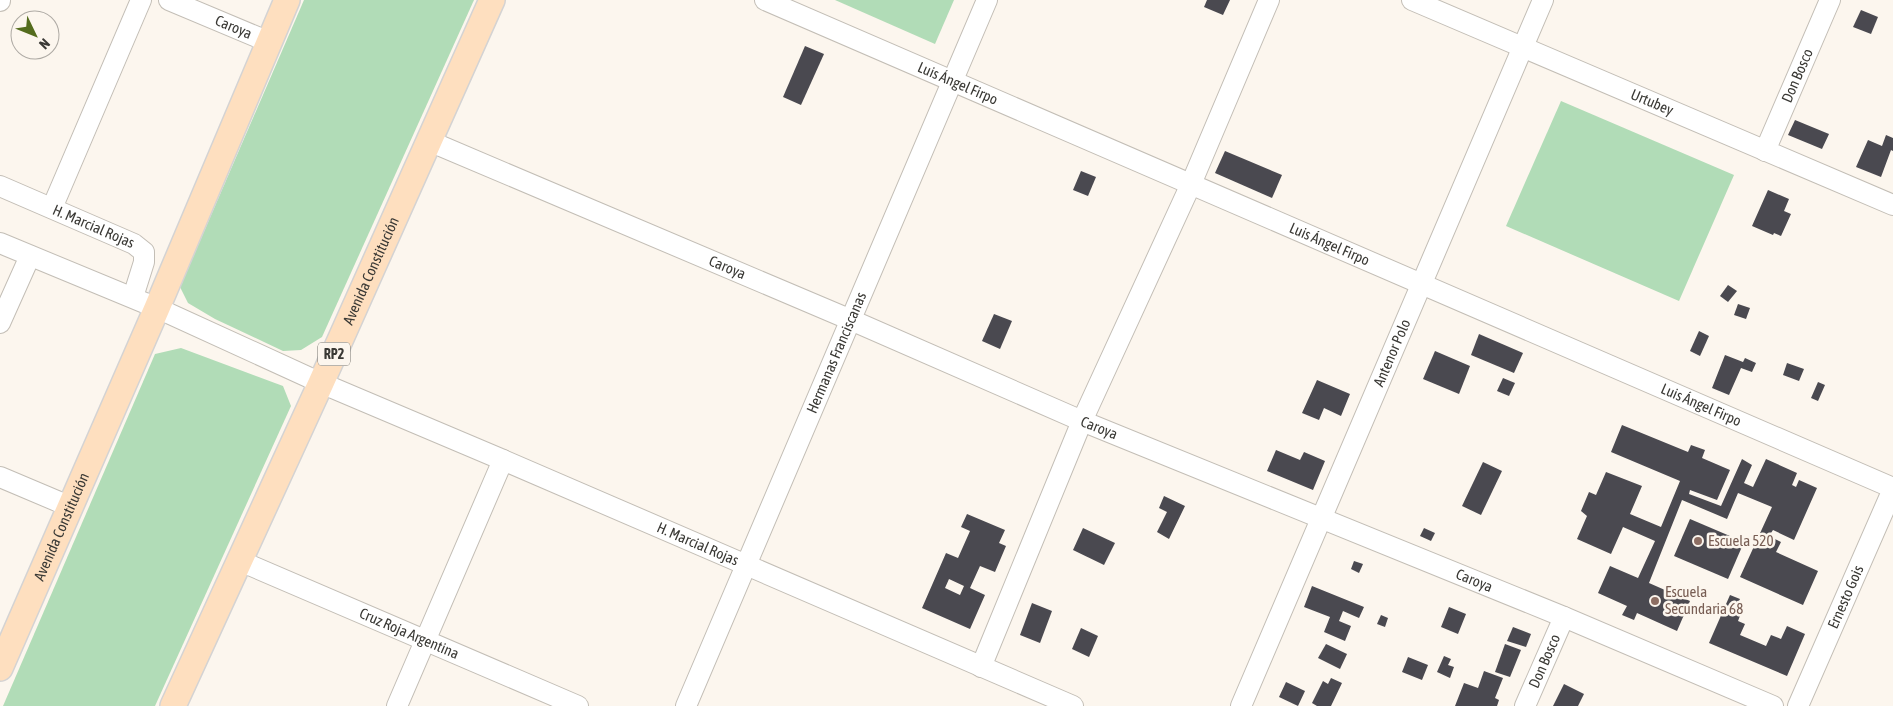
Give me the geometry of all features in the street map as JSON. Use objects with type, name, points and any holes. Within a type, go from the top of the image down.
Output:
[{"type":"main road","name":"Avenida Constitución","points":[[0,668],[158,308],[287,0]]},
{"type":"main road","name":"Avenida Constitución","points":[[173,706],[321,383],[492,0]]},
{"type":"street","points":[[52,208],[141,0]]},
{"type":"street","name":"Caroya","points":[[169,0],[270,42]]},
{"type":"street","name":"Luis Ángel Firpo","points":[[765,0],[1893,488]]},
{"type":"street","name":"Hermanas Franciscanas","points":[[686,706],[987,0]]},
{"type":"street","points":[[981,667],[1082,421],[1191,184],[1269,0]]},
{"type":"street","name":"Urtubey","points":[[1412,0],[1893,205]]},
{"type":"street","name":"Antenor Polo","points":[[1241,706],[1543,0]]},
{"type":"street","name":"Don Bosco","points":[[1765,151],[1830,0]]},
{"type":"street","name":"Caroya","points":[[429,142],[851,320],[1082,421],[1564,617],[1773,706]]},
{"type":"street","name":"H. Marcial Rojas","points":[[0,186],[134,244],[144,252],[144,262],[133,298]]},
{"type":"street","points":[[0,243],[158,308]]},
{"type":"street","points":[[0,323],[30,256]]},
{"type":"street","name":"H. Marcial Rojas","points":[[158,308],[321,383],[1073,706]]},
{"type":"street","points":[[397,706],[503,460]]},
{"type":"street","points":[[0,477],[71,507]]},
{"type":"street","name":"Ernesto Gois","points":[[1798,706],[1893,488]]},
{"type":"street","name":"Cruz Roja Argentina","points":[[240,561],[578,706]]},
{"type":"street","name":"Don Bosco","points":[[1525,706],[1564,617]]},
{"type":"green space","points":[[304,0],[474,0],[322,337],[301,350],[283,351],[215,319],[188,303],[180,287]]},
{"type":"green space","points":[[835,0],[954,0],[935,44]]},
{"type":"green space","points":[[1561,101],[1734,175],[1679,301],[1506,226]]},
{"type":"green space","points":[[181,348],[283,386],[291,406],[155,706],[3,706],[155,354]]},
{"type":"building","points":[[1207,0],[1230,0],[1223,15],[1204,7]]},
{"type":"building","points":[[1861,10],[1878,17],[1871,34],[1853,27]]},
{"type":"building","points":[[805,46],[824,54],[801,105],[783,97]]},
{"type":"building","points":[[1795,120],[1829,134],[1822,149],[1788,135]]},
{"type":"building","points":[[1886,135],[1893,138],[1893,151],[1891,150],[1881,177],[1856,167],[1868,140],[1882,146]]},
{"type":"building","points":[[1225,151],[1282,175],[1272,198],[1215,173]]},
{"type":"building","points":[[1081,171],[1096,177],[1088,196],[1073,190]]},
{"type":"building","points":[[1768,190],[1789,199],[1784,211],[1791,214],[1781,236],[1774,233],[1773,235],[1752,226]]},
{"type":"building","points":[[1728,285],[1737,291],[1728,302],[1720,296]]},
{"type":"building","points":[[1738,304],[1750,308],[1746,319],[1734,315]]},
{"type":"building","points":[[994,314],[1012,321],[1000,349],[982,341]]},
{"type":"building","points":[[1699,331],[1709,336],[1700,356],[1690,351]]},
{"type":"building","points":[[1479,334],[1523,353],[1514,373],[1471,355]]},
{"type":"building","points":[[1435,351],[1470,366],[1459,394],[1423,379]]},
{"type":"building","points":[[1725,355],[1743,362],[1745,358],[1756,363],[1752,372],[1741,368],[1729,395],[1712,388]]},
{"type":"building","points":[[1787,363],[1804,369],[1799,381],[1783,375]]},
{"type":"building","points":[[1503,378],[1515,383],[1509,396],[1497,391]]},
{"type":"building","points":[[1317,380],[1350,394],[1341,416],[1324,408],[1319,420],[1302,413]]},
{"type":"building","points":[[1818,382],[1825,385],[1818,401],[1811,398]]},
{"type":"building","points":[[1622,425],[1688,452],[1691,445],[1705,450],[1702,458],[1730,470],[1717,500],[1690,490],[1689,494],[1721,506],[1742,459],[1752,465],[1744,483],[1753,487],[1766,459],[1797,473],[1792,485],[1796,487],[1799,480],[1817,488],[1794,540],[1773,530],[1769,536],[1781,542],[1776,552],[1818,571],[1803,605],[1740,577],[1772,507],[1738,493],[1727,519],[1682,500],[1649,583],[1690,601],[1677,631],[1637,613],[1634,620],[1622,615],[1627,606],[1598,593],[1610,566],[1638,578],[1655,541],[1623,527],[1611,554],[1577,539],[1587,516],[1581,511],[1589,492],[1596,495],[1606,472],[1642,486],[1630,514],[1661,527],[1680,481],[1611,452]]},
{"type":"building","points":[[1276,450],[1300,460],[1304,452],[1325,461],[1313,490],[1267,471]]},
{"type":"building","points":[[1483,462],[1502,471],[1481,515],[1462,506]]},
{"type":"building","points":[[1164,496],[1185,506],[1169,539],[1157,532],[1167,512],[1159,508]]},
{"type":"building","points":[[967,514],[1005,530],[999,543],[1006,546],[995,572],[980,566],[970,588],[985,595],[970,629],[922,608],[946,553],[958,558],[970,531],[961,527]],"holes":[[[949,579],[964,586],[960,595],[945,588]]]},
{"type":"building","points":[[1690,519],[1744,542],[1728,579],[1674,556]]},
{"type":"building","points":[[1083,528],[1115,543],[1104,565],[1073,550]]},
{"type":"building","points":[[1424,528],[1435,533],[1431,541],[1420,536]]},
{"type":"building","points":[[1354,561],[1363,564],[1359,573],[1351,569]]},
{"type":"building","points":[[1312,586],[1364,607],[1359,618],[1343,611],[1339,621],[1351,626],[1345,641],[1324,632],[1330,617],[1304,607]]},
{"type":"building","points":[[1730,595],[1740,599],[1737,605],[1743,608],[1738,621],[1745,624],[1740,635],[1766,646],[1771,635],[1781,639],[1787,626],[1805,634],[1787,676],[1709,643]]},
{"type":"building","points":[[1032,603],[1052,611],[1040,643],[1020,635]]},
{"type":"building","points":[[1449,607],[1466,614],[1458,634],[1441,627]]},
{"type":"building","points":[[1381,615],[1388,618],[1385,627],[1377,624]]},
{"type":"building","points":[[1513,627],[1531,634],[1526,647],[1507,641]]},
{"type":"building","points":[[1081,628],[1098,636],[1089,657],[1072,649]]},
{"type":"building","points":[[1326,644],[1347,654],[1340,669],[1318,658]]},
{"type":"building","points":[[1505,644],[1521,650],[1510,677],[1495,672]]},
{"type":"building","points":[[1444,656],[1451,659],[1448,665],[1454,667],[1450,678],[1437,672]]},
{"type":"building","points":[[1408,657],[1428,665],[1422,680],[1402,672]]},
{"type":"building","points":[[1484,671],[1503,678],[1495,698],[1499,700],[1497,706],[1455,706],[1464,683],[1478,688]]},
{"type":"building","points":[[1331,678],[1342,683],[1331,706],[1317,706],[1312,703],[1323,681],[1328,684]]},
{"type":"building","points":[[1286,682],[1305,691],[1298,706],[1279,697]]},
{"type":"building","points":[[1564,684],[1584,694],[1578,706],[1553,706]]},
{"type":"place","name":"Escuela 520","points":[[1698,541]]},
{"type":"place","name":"Escuela Secundaria 68","points":[[1655,601]]}]
